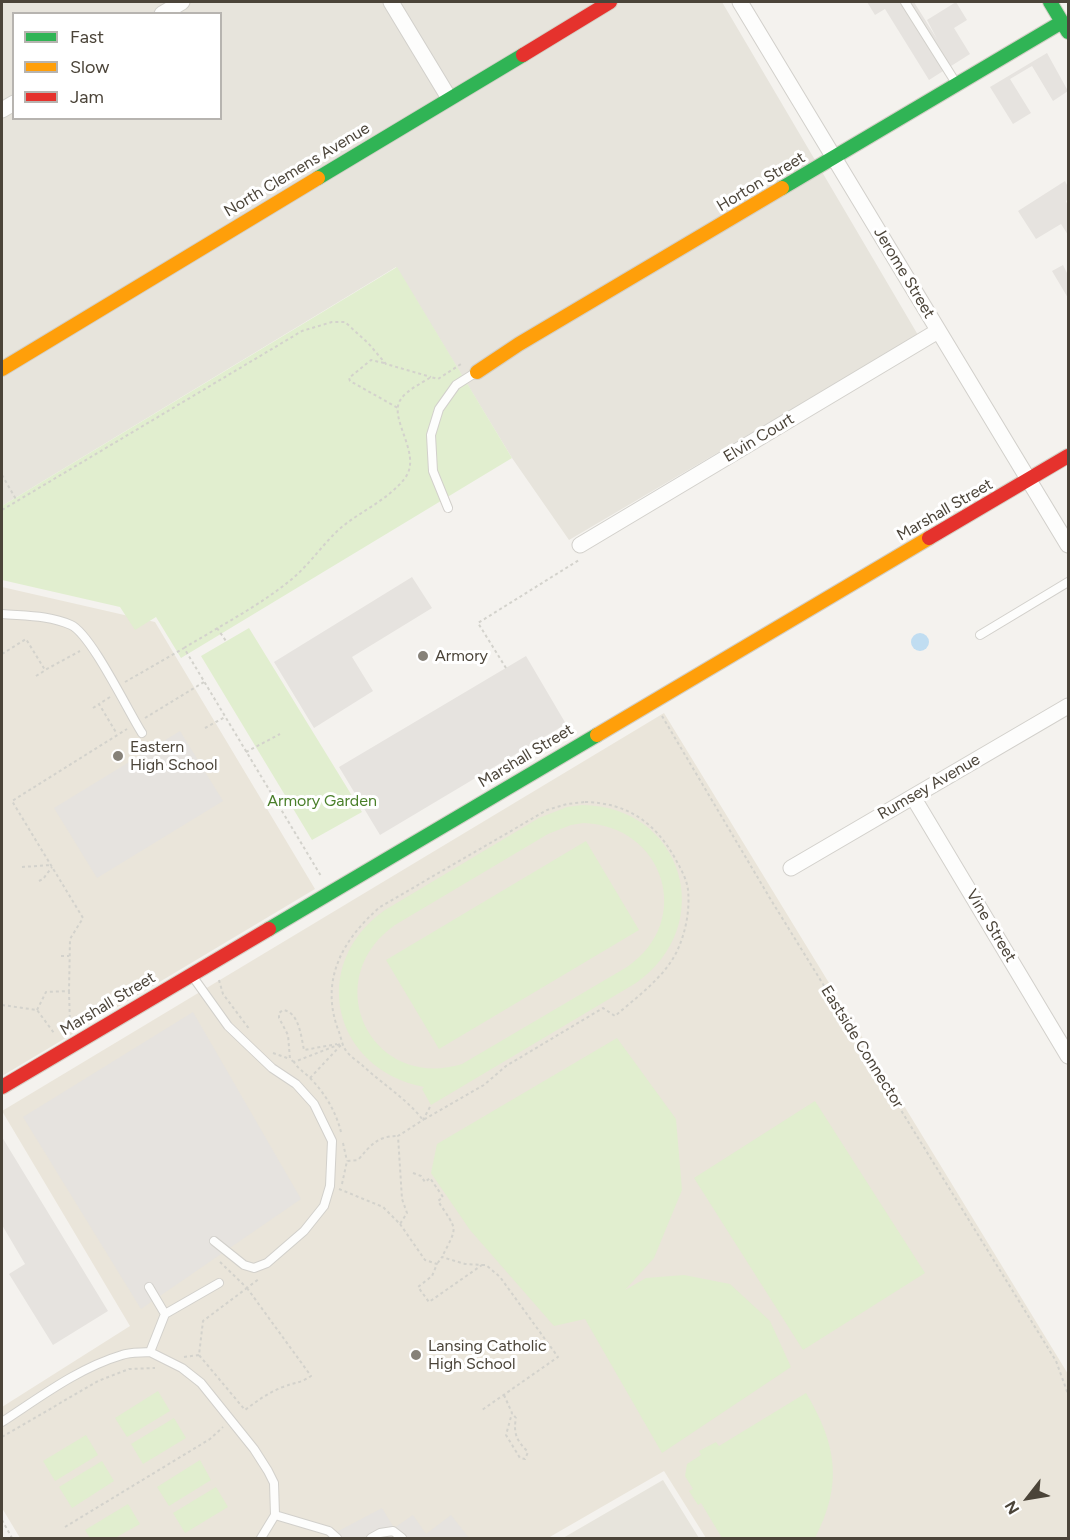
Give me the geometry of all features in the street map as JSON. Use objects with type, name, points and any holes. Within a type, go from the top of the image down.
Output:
[{"type":"street","points":[[165,12],[182,2]]},
{"type":"street","points":[[391,2],[449,98]]},
{"type":"street","name":"North Clemens Avenue","points":[[2,369],[610,2]]},
{"type":"street","name":"Jerome Street","points":[[740,2],[1068,545]]},
{"type":"street","points":[[1050,2],[1065,27]]},
{"type":"street","name":"Horton Street","points":[[477,372],[519,344],[957,85],[1065,27]]},
{"type":"street","name":"Elvin Court","points":[[581,552],[938,331]]},
{"type":"street","name":"Marshall Street","points":[[2,1087],[1068,456]]},
{"type":"street","name":"Rumsey Avenue","points":[[791,868],[1068,706]]},
{"type":"street","name":"Vine Street","points":[[913,797],[1068,1056]]},
{"type":"lane","points":[[905,2],[957,85]]},
{"type":"lane","points":[[448,508],[433,471],[431,435],[439,409],[456,386],[477,372]]},
{"type":"lane","points":[[980,635],[1068,582]]},
{"type":"lane","points":[[2,614],[51,618],[73,626],[87,638],[142,734]]},
{"type":"lane","points":[[190,975],[228,1026],[272,1068],[296,1084],[314,1104],[332,1141],[330,1186],[324,1206],[310,1223],[267,1263],[254,1268],[244,1265],[214,1241]]},
{"type":"lane","points":[[150,1352],[165,1314],[219,1283]]},
{"type":"lane","points":[[149,1287],[165,1314]]},
{"type":"lane","points":[[2,1422],[76,1376],[101,1364],[123,1354],[150,1352],[182,1368],[201,1383],[254,1449],[274,1483],[274,1515],[261,1539]]},
{"type":"lane","points":[[274,1515],[329,1531],[337,1539]]},
{"type":"lane","points":[[370,1539],[380,1533],[393,1532],[402,1539]]},
{"type":"path","points":[[2,510],[302,331],[332,322],[345,322],[386,364]]},
{"type":"path","points":[[398,408],[350,381],[350,378],[371,360],[438,379],[469,359],[477,372]]},
{"type":"path","points":[[93,708],[117,690],[272,594],[295,576],[332,536],[351,520],[372,507],[405,477],[410,466],[409,453],[398,408],[401,399],[431,376]]},
{"type":"path","points":[[2,476],[16,501]]},
{"type":"path","points":[[506,668],[478,623],[581,552]]},
{"type":"path","points":[[218,628],[226,641]]},
{"type":"path","points":[[2,654],[26,639],[45,670]]},
{"type":"path","points":[[36,676],[91,645]]},
{"type":"path","points":[[184,648],[321,876]]},
{"type":"path","points":[[70,1024],[70,939],[83,918],[12,801],[204,682]]},
{"type":"path","name":"Eastside Connector","points":[[653,700],[771,900],[1056,1361],[1068,1394]]},
{"type":"path","points":[[99,704],[117,735]]},
{"type":"path","points":[[205,728],[225,717]]},
{"type":"path","points":[[246,752],[280,734]]},
{"type":"path","points":[[347,1161],[358,1160],[372,1145],[385,1136],[398,1136],[484,1085],[506,1066],[603,1008],[615,1016],[666,968],[678,951],[683,934],[688,913],[688,888],[666,841],[647,821],[603,802],[567,804],[547,810],[380,907],[362,922],[345,945],[335,970],[330,996],[335,1024],[345,1050],[389,1089],[411,1104],[423,1120]]},
{"type":"path","points":[[22,867],[51,866]]},
{"type":"path","points":[[39,881],[43,879],[51,866]]},
{"type":"path","points":[[61,956],[69,956]]},
{"type":"path","points":[[218,977],[223,994],[249,1030]]},
{"type":"path","points":[[37,1010],[46,992],[69,991]]},
{"type":"path","points":[[2,1005],[37,1010],[54,1034]]},
{"type":"path","points":[[290,1059],[288,1035],[279,1018],[279,1013],[283,1010],[293,1015],[300,1029],[304,1050],[343,1043]]},
{"type":"path","points":[[294,1062],[343,1043]]},
{"type":"path","points":[[310,1078],[343,1043]]},
{"type":"path","points":[[273,1053],[290,1059],[310,1078],[337,1118],[347,1161],[341,1190]]},
{"type":"path","points":[[423,1120],[431,1105]]},
{"type":"path","points":[[398,1136],[402,1199],[407,1213],[400,1224]]},
{"type":"path","points":[[413,1173],[421,1176],[425,1182],[430,1178],[443,1197],[438,1201],[454,1226],[455,1232],[432,1276],[418,1287],[429,1302],[482,1264]]},
{"type":"path","points":[[330,1186],[383,1207],[400,1224],[425,1260],[437,1264]]},
{"type":"path","points":[[442,1257],[465,1264],[486,1265],[500,1277],[558,1357],[482,1410]]},
{"type":"path","points":[[247,1288],[311,1376],[300,1384],[286,1385],[262,1397],[245,1410],[199,1355],[202,1322],[247,1288]]},
{"type":"path","points":[[178,1358],[199,1355]]},
{"type":"path","points":[[2,1437],[98,1381],[116,1373],[141,1367],[162,1369]]},
{"type":"path","points":[[504,1395],[516,1418],[514,1429],[516,1437],[528,1452],[525,1459],[520,1458],[506,1435],[512,1413]]},
{"type":"path","points":[[65,1527],[210,1438],[223,1427],[218,1420]]},
{"type":"path","points":[[2,1520],[12,1539]]},
{"type":"shaded area","points":[[2,2],[722,2],[918,335],[569,540],[512,458],[396,267],[2,506]]},
{"type":"shaded area","points":[[867,2],[914,2],[937,39],[927,20],[956,2],[967,20],[954,28],[970,54],[929,80],[885,9],[875,15]]},
{"type":"shaded area","points":[[1047,53],[1068,91],[1053,101],[1032,66],[1010,79],[1031,113],[1013,124],[990,87]]},
{"type":"shaded area","points":[[1065,181],[1068,187],[1066,201],[1068,235],[1061,224],[1036,239],[1018,211]]},
{"type":"shaded area","points":[[1063,265],[1068,275],[1068,298],[1052,271]]},
{"type":"shaded area","points":[[412,577],[432,608],[352,657],[373,691],[314,728],[274,662]]},
{"type":"shaded area","name":"Eastern High School","points":[[2,587],[155,622],[315,889],[2,1076]]},
{"type":"shaded area","points":[[526,656],[566,724],[380,835],[339,767]]},
{"type":"shaded area","points":[[664,713],[1068,1374],[1068,1538],[706,1538],[664,1471],[548,1538],[20,1538],[2,1508],[2,1407],[130,1326],[2,1111]]},
{"type":"shaded area","points":[[180,731],[223,801],[97,878],[54,808]]},
{"type":"shaded area","points":[[193,1012],[301,1199],[141,1309],[23,1117]]},
{"type":"shaded area","points":[[2,1137],[108,1311],[53,1345],[9,1274],[25,1264],[2,1225]]},
{"type":"shaded area","points":[[663,1480],[699,1538],[563,1538]]},
{"type":"shaded area","points":[[382,1508],[394,1528],[413,1515],[426,1534],[451,1515],[469,1538],[325,1538]]},
{"type":"green space","points":[[397,267],[512,458],[181,658],[156,617],[135,630],[120,607],[2,580],[2,506]]},
{"type":"green space","name":"Armory Garden","points":[[249,628],[362,812],[312,840],[201,656]]},
{"type":"green space","points":[[582,805],[617,811],[645,825],[665,846],[678,873],[682,901],[677,931],[662,959],[636,983],[431,1105],[422,1089],[424,1087],[393,1076],[368,1059],[351,1037],[341,1012],[339,985],[346,958],[361,932],[385,910],[539,818],[567,807]],"holes":[[[583,823],[611,828],[634,840],[650,857],[661,878],[664,902],[660,925],[648,948],[627,967],[462,1064],[430,1068],[402,1062],[380,1047],[365,1026],[358,1001],[360,974],[372,948],[395,925],[548,834]]]},
{"type":"green space","points":[[586,841],[639,930],[439,1049],[386,960]]},
{"type":"green space","points":[[617,1038],[676,1119],[682,1190],[654,1258],[625,1290],[646,1278],[684,1275],[730,1284],[770,1321],[791,1367],[662,1453],[585,1319],[554,1326],[470,1230],[431,1173],[437,1144]]},
{"type":"green space","points":[[815,1101],[925,1273],[803,1350],[694,1178]]},
{"type":"green space","points":[[158,1391],[170,1411],[127,1437],[115,1418]]},
{"type":"green space","points":[[806,1393],[824,1430],[833,1465],[830,1500],[815,1538],[722,1538],[701,1503],[698,1505],[689,1491],[693,1489],[685,1476],[687,1464],[701,1455],[699,1451],[716,1442],[719,1446]]},
{"type":"green space","points":[[174,1418],[186,1438],[143,1464],[131,1444]]},
{"type":"green space","points":[[86,1435],[98,1455],[55,1481],[43,1461]]},
{"type":"green space","points":[[200,1460],[211,1480],[169,1506],[157,1487]]},
{"type":"green space","points":[[102,1461],[114,1481],[72,1508],[59,1487]]},
{"type":"green space","points":[[216,1487],[228,1507],[185,1533],[173,1513]]},
{"type":"green space","points":[[128,1504],[140,1524],[115,1538],[90,1538],[85,1530]]},
{"type":"water","points":[[920,633],[926,636],[929,642],[926,648],[920,651],[914,648],[911,642],[914,636]]},
{"type":"traffic: fast","points":[[1050,2],[1068,32]]},
{"type":"traffic: fast","points":[[782,188],[1062,22]]},
{"type":"traffic: fast","points":[[318,178],[523,55]]},
{"type":"traffic: fast","points":[[269,929],[597,735]]},
{"type":"traffic: slow","points":[[2,369],[318,178]]},
{"type":"traffic: slow","points":[[477,372],[519,344],[782,188]]},
{"type":"traffic: slow","points":[[597,735],[929,538]]},
{"type":"traffic: jam","points":[[523,55],[610,2]]},
{"type":"traffic: jam","points":[[929,538],[1068,456]]},
{"type":"traffic: jam","points":[[2,1087],[269,929]]},
{"type":"place","name":"Armory","points":[[423,656]]},
{"type":"place","name":"Eastern High School","points":[[118,756]]},
{"type":"place","name":"Lansing Catholic High School","points":[[416,1355]]}]
